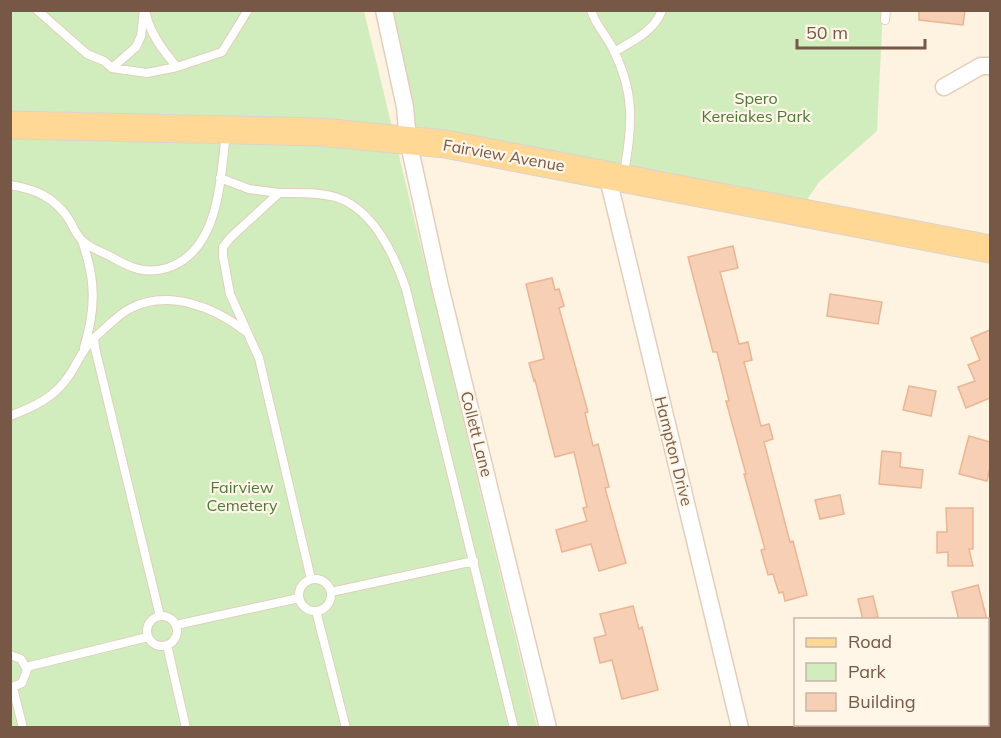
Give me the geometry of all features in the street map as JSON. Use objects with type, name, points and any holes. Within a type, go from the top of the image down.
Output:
[{"type":"main road","name":"Fairview Avenue","points":[[10,125],[329,132],[464,147],[990,249]]},
{"type":"street","name":"Collett Lane","points":[[384,10],[405,107],[408,140],[442,293],[548,728]]},
{"type":"street","points":[[944,87],[981,66],[990,66]]},
{"type":"street","name":"Hampton Drive","points":[[615,176],[740,728]]},
{"type":"lane","points":[[144,10],[148,26],[177,67]]},
{"type":"lane","points":[[112,68],[136,47],[141,36],[144,10]]},
{"type":"lane","points":[[37,11],[87,54],[104,61],[112,68],[147,73],[177,67],[222,52],[248,10]]},
{"type":"lane","points":[[591,10],[614,52],[628,87],[632,130],[615,176]]},
{"type":"lane","points":[[614,52],[642,36],[660,16],[662,10]]},
{"type":"lane","points":[[82,241],[137,270],[152,272],[178,263],[192,254],[208,229],[216,205],[227,130]]},
{"type":"lane","points":[[220,178],[249,189],[323,195],[349,203],[368,219],[396,262],[406,289],[514,728]]},
{"type":"lane","points":[[10,185],[38,192],[56,202],[82,241],[94,284],[92,318],[84,348],[68,378],[55,392],[41,402],[10,416]]},
{"type":"lane","points":[[279,193],[230,238],[223,248],[225,276],[240,319],[250,335],[259,358],[311,579]]},
{"type":"lane","points":[[84,348],[119,315],[131,308],[160,301],[196,304],[210,308],[250,335]]},
{"type":"lane","points":[[94,338],[160,616]]},
{"type":"lane","points":[[331,592],[474,561]]},
{"type":"lane","points":[[311,579],[322,580],[331,592],[328,605],[316,611],[304,607],[299,598],[301,586],[311,579]]},
{"type":"lane","points":[[176,625],[299,598]]},
{"type":"lane","points":[[316,611],[346,728]]},
{"type":"lane","points":[[160,616],[170,618],[176,625],[177,635],[168,645],[156,645],[148,637],[146,631],[149,622],[160,616]]},
{"type":"lane","points":[[26,667],[148,637]]},
{"type":"lane","points":[[168,645],[186,728]]},
{"type":"lane","points":[[10,655],[21,659],[26,667],[27,674],[24,681],[20,686],[12,688],[23,728]]},
{"type":"green space","name":"Fairview Cemetery","points":[[10,11],[364,11],[537,727],[11,727]]},
{"type":"green space","name":"Spero Kereiakes Park","points":[[381,11],[883,11],[877,131],[819,182],[798,213],[408,140]]},
{"type":"building","points":[[919,10],[965,10],[963,25],[919,20]]},
{"type":"building","points":[[733,246],[738,268],[720,272],[739,344],[748,342],[752,360],[744,362],[761,426],[769,424],[773,439],[764,442],[790,542],[793,541],[807,595],[785,601],[783,592],[779,593],[773,574],[768,575],[761,550],[765,549],[726,401],[729,401],[717,352],[713,352],[688,257]]},
{"type":"building","points":[[552,278],[555,290],[559,289],[564,306],[559,308],[588,412],[585,413],[593,446],[598,444],[609,487],[605,488],[626,563],[599,571],[591,544],[562,552],[556,530],[587,521],[583,508],[587,507],[574,452],[555,457],[529,363],[544,359],[526,284]]},
{"type":"building","points":[[830,294],[882,302],[878,324],[827,316]]},
{"type":"building","points":[[990,330],[990,398],[966,408],[958,387],[975,381],[968,365],[980,360],[971,338]]},
{"type":"building","points":[[909,386],[936,391],[931,416],[903,410]]},
{"type":"building","points":[[969,436],[990,442],[990,467],[987,481],[959,474]]},
{"type":"building","points":[[882,451],[901,453],[900,467],[923,470],[921,488],[879,484]]},
{"type":"building","points":[[840,495],[844,514],[820,519],[815,500]]},
{"type":"building","points":[[946,508],[973,508],[973,549],[969,549],[973,566],[948,566],[948,552],[937,553],[937,532],[947,532]]},
{"type":"building","points":[[978,585],[986,618],[958,618],[952,592]]},
{"type":"building","points":[[873,596],[878,617],[863,618],[858,599]]},
{"type":"building","points":[[633,606],[639,629],[642,627],[658,690],[622,699],[612,660],[600,663],[594,638],[606,635],[600,614]]}]
